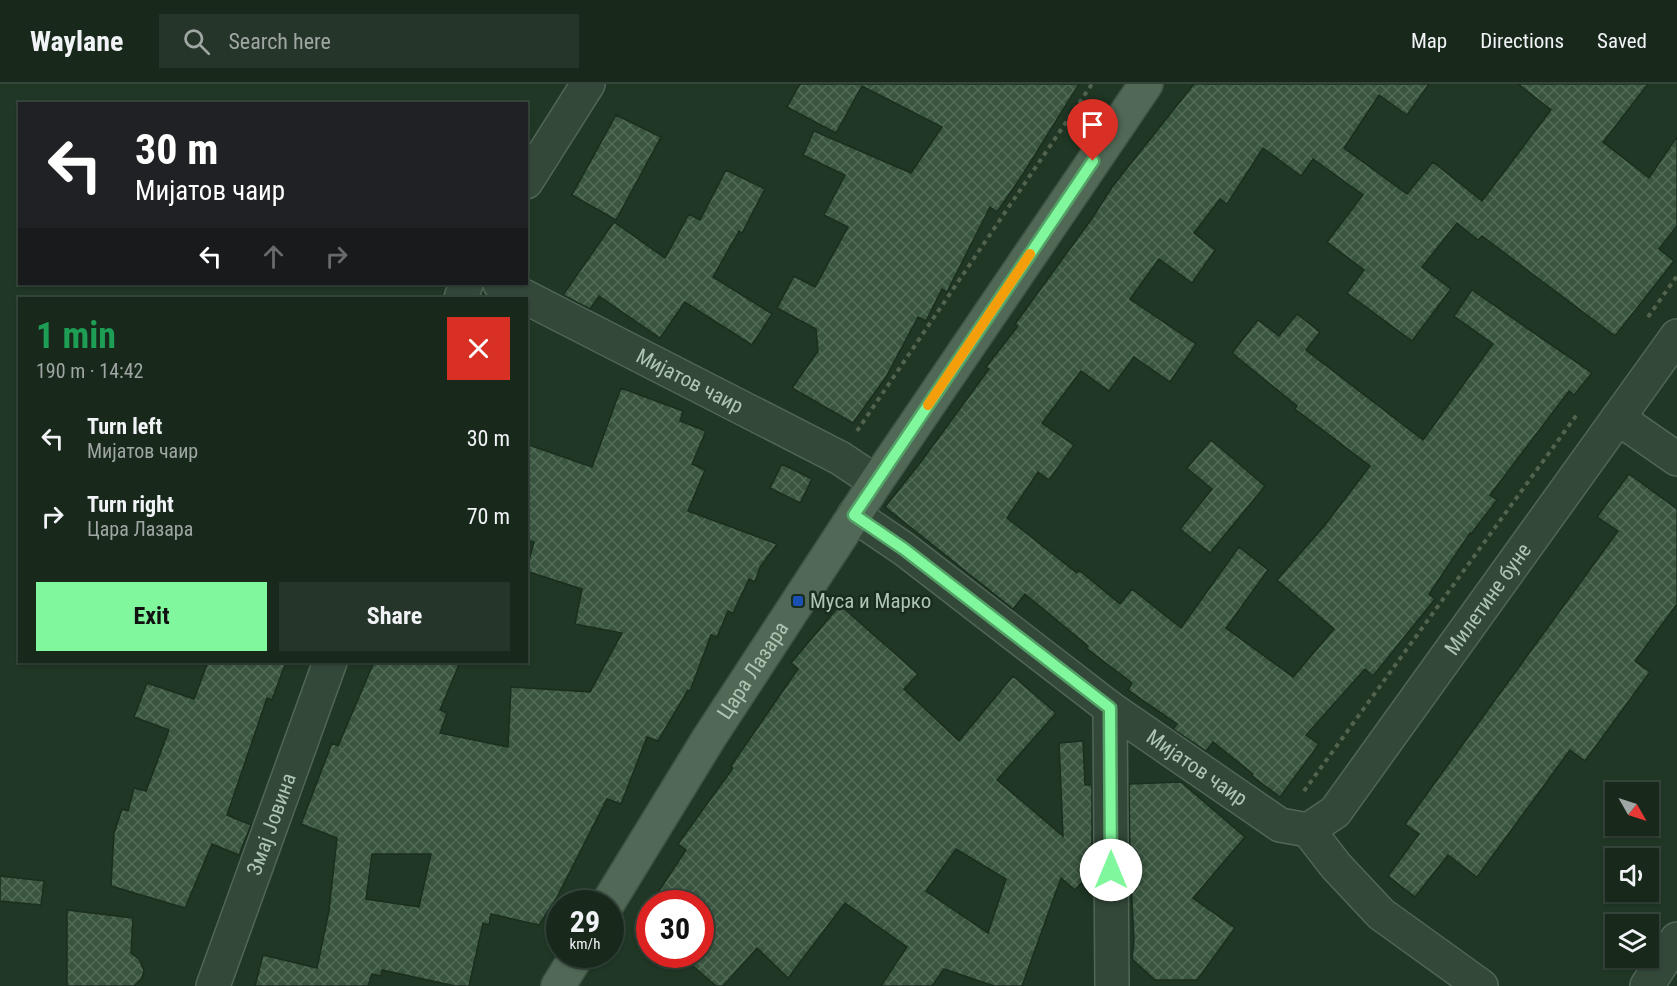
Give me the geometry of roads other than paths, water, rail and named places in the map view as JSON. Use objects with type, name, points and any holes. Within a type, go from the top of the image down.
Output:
[{"type":"main road","name":"Цара Лазара","points":[[617,890],[709,738],[854,515],[1146,84]]},
{"type":"main road","points":[[558,986],[569,968]]},
{"type":"street","points":[[528,179],[588,84]]},
{"type":"street","name":"Мијатов чаир","points":[[502,285],[525,297]]},
{"type":"street","name":"Мијатов чаир","points":[[528,298],[840,458],[876,482]]},
{"type":"street","name":"Милетине буне","points":[[1294,827],[1335,812],[1677,336]]},
{"type":"street","points":[[1618,418],[1677,459]]},
{"type":"street","name":"Мијатов чаир","points":[[854,515],[904,549],[1110,708],[1294,827],[1336,866],[1381,914],[1481,986]]},
{"type":"street","name":"Змај Јовина","points":[[213,986],[330,663]]},
{"type":"street","points":[[1110,708],[1112,986]]},
{"type":"street","points":[[1647,986],[1677,939]]},
{"type":"place","name":"Муса и Марко","points":[[798,601]]}]
